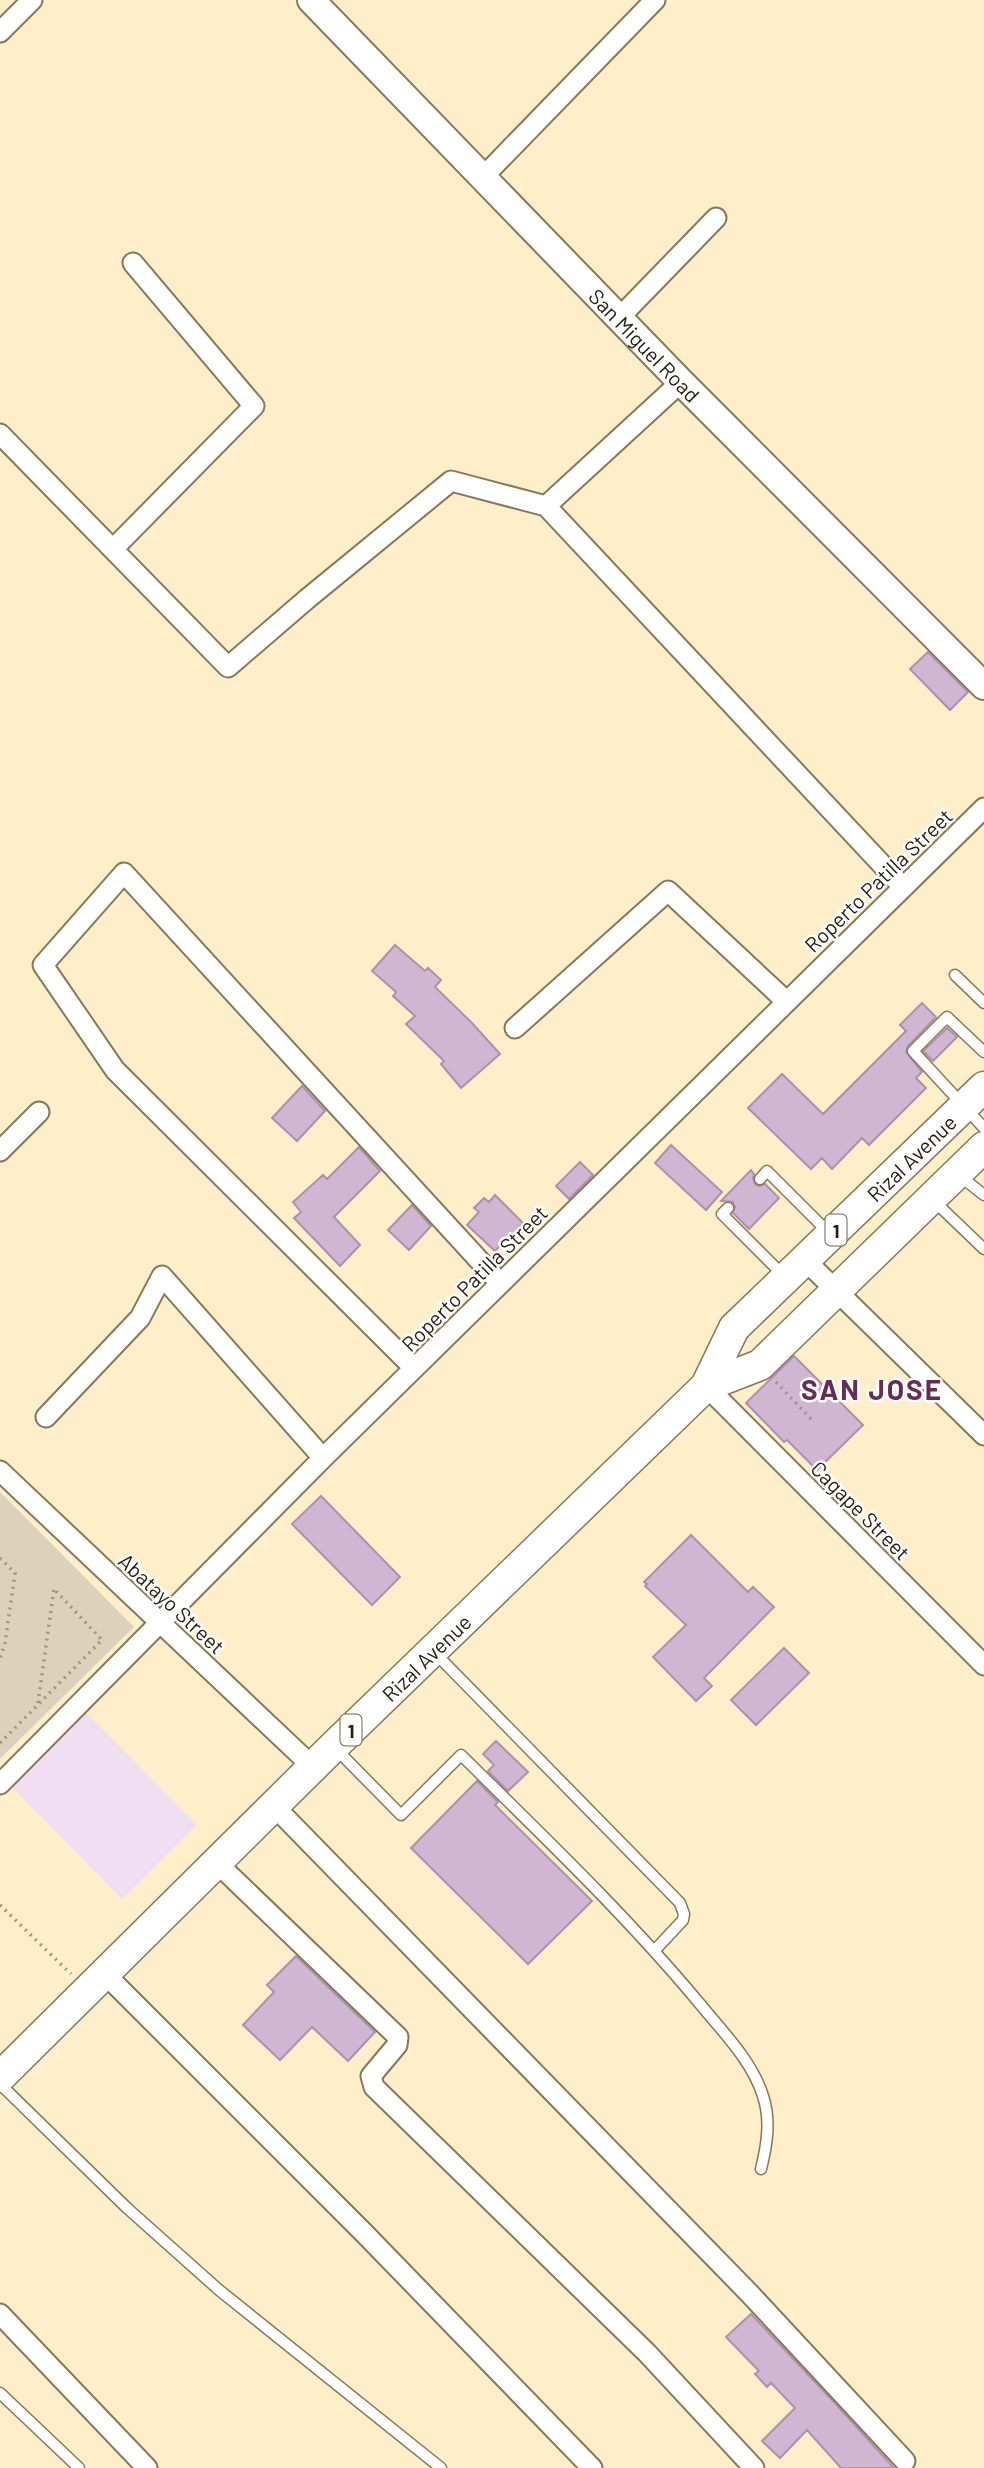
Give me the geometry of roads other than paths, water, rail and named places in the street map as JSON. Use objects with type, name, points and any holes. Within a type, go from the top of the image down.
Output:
[{"type":"main road","name":"Rizal Avenue","points":[[0,2077],[323,1756],[706,1386],[734,1328],[831,1235],[977,1108]]},
{"type":"main road","name":"Rizal Avenue","points":[[706,1386],[760,1365],[972,1161]]},
{"type":"street","points":[[0,32],[32,0]]},
{"type":"street","name":"San Miguel Road","points":[[311,0],[681,382],[984,686]]},
{"type":"street","points":[[484,176],[655,0]]},
{"type":"street","points":[[619,318],[716,218]]},
{"type":"street","points":[[113,549],[254,406],[133,263]]},
{"type":"street","points":[[546,506],[681,382]]},
{"type":"street","points":[[0,434],[228,667],[452,481],[546,506],[903,887]]},
{"type":"street","name":"Roperto Patilla Street","points":[[1,1781],[323,1458],[984,808]]},
{"type":"street","points":[[414,1368],[114,1070],[43,965],[124,873],[500,1283]]},
{"type":"street","points":[[515,1028],[668,891],[787,1002]]},
{"type":"street","points":[[0,1151],[38,1112]]},
{"type":"street","points":[[795,1269],[836,1291],[984,1434]]},
{"type":"street","points":[[46,1417],[140,1318],[162,1276],[323,1458]]},
{"type":"street","name":"Cagape Street","points":[[706,1386],[984,1665]]},
{"type":"street","name":"Abatayo Street","points":[[0,1471],[160,1623],[323,1756]]},
{"type":"street","points":[[274,1806],[749,2293],[905,2460]]},
{"type":"street","points":[[217,1863],[398,2037],[397,2046],[371,2076],[374,2087],[647,2353],[754,2468]]},
{"type":"street","points":[[96,1982],[374,2243],[592,2468]]},
{"type":"street","points":[[0,2314],[147,2468]]},
{"type":"lane","points":[[955,975],[984,1003]]},
{"type":"lane","points":[[977,1108],[913,1051],[947,1017],[984,1052]]},
{"type":"lane","points":[[972,1161],[984,1195]]},
{"type":"lane","points":[[760,1179],[768,1171],[831,1235]]},
{"type":"lane","points":[[931,1199],[984,1249]]},
{"type":"lane","points":[[728,1208],[722,1214],[795,1269]]},
{"type":"lane","points":[[433,1652],[680,1903],[683,1920],[655,1950]]},
{"type":"lane","points":[[323,1756],[401,1815],[461,1755],[655,1950],[751,2070],[763,2096],[768,2123],[761,2169]]},
{"type":"lane","points":[[0,2084],[127,2208],[219,2290],[441,2468]]},
{"type":"lane","points":[[0,2393],[79,2468]]},
{"type":"district","name":"SAN JOSE","points":[[872,1389]]}]
